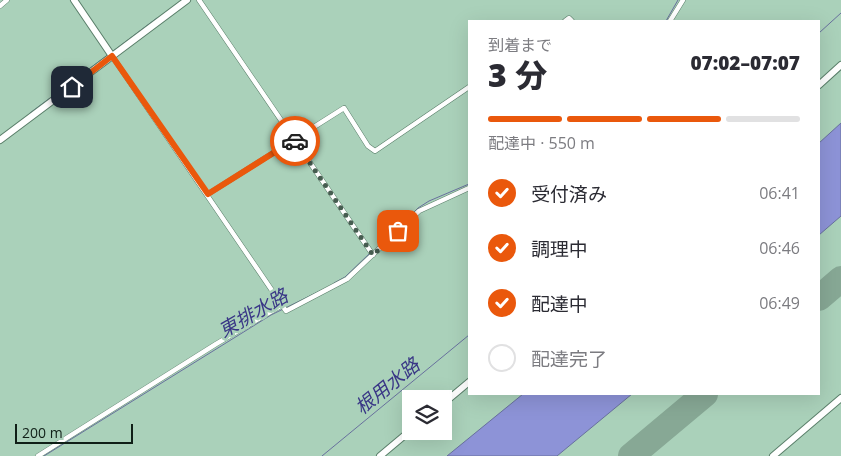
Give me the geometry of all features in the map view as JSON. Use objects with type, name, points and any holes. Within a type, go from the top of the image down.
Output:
[{"type":"street","points":[[0,6],[7,0]]},
{"type":"street","points":[[74,0],[286,311],[343,282],[419,211],[468,188]]},
{"type":"street","points":[[0,140],[187,0]]},
{"type":"street","points":[[199,0],[373,255]]},
{"type":"street","points":[[671,20],[683,0]]},
{"type":"street","points":[[820,84],[841,65]]},
{"type":"street","points":[[208,194],[344,108],[368,146],[375,151],[468,88]]},
{"type":"street","points":[[38,456],[207,349],[283,307]]},
{"type":"street","points":[[452,396],[468,383]]},
{"type":"street","points":[[773,456],[841,398]]},
{"type":"street","points":[[380,456],[402,438]]},
{"type":"water","points":[[841,123],[841,216],[820,234],[820,142]]},
{"type":"water","points":[[522,395],[631,395],[557,456],[447,456]]},
{"type":"waterway","name":"東排水路","points":[[667,20],[678,0]]},
{"type":"waterway","name":"根用水路","points":[[820,32],[841,13]]},
{"type":"waterway","points":[[112,52],[157,18]]},
{"type":"waterway","points":[[30,113],[109,54]]},
{"type":"waterway","name":"東排水路","points":[[400,226],[418,208],[429,201],[468,184]]},
{"type":"waterway","name":"東排水路","points":[[334,283],[345,277],[369,254]]},
{"type":"waterway","name":"東排水路","points":[[44,456],[271,315],[326,288]]},
{"type":"waterway","name":"根用水路","points":[[322,456],[468,336]]},
{"type":"runway","points":[[820,297],[841,279]]},
{"type":"runway","points":[[631,456],[704,395]]},
{"type":"way so far","points":[[295,141],[373,255],[398,231]]},
{"type":"route","points":[[72,87],[112,56],[208,194],[295,141]]}]
